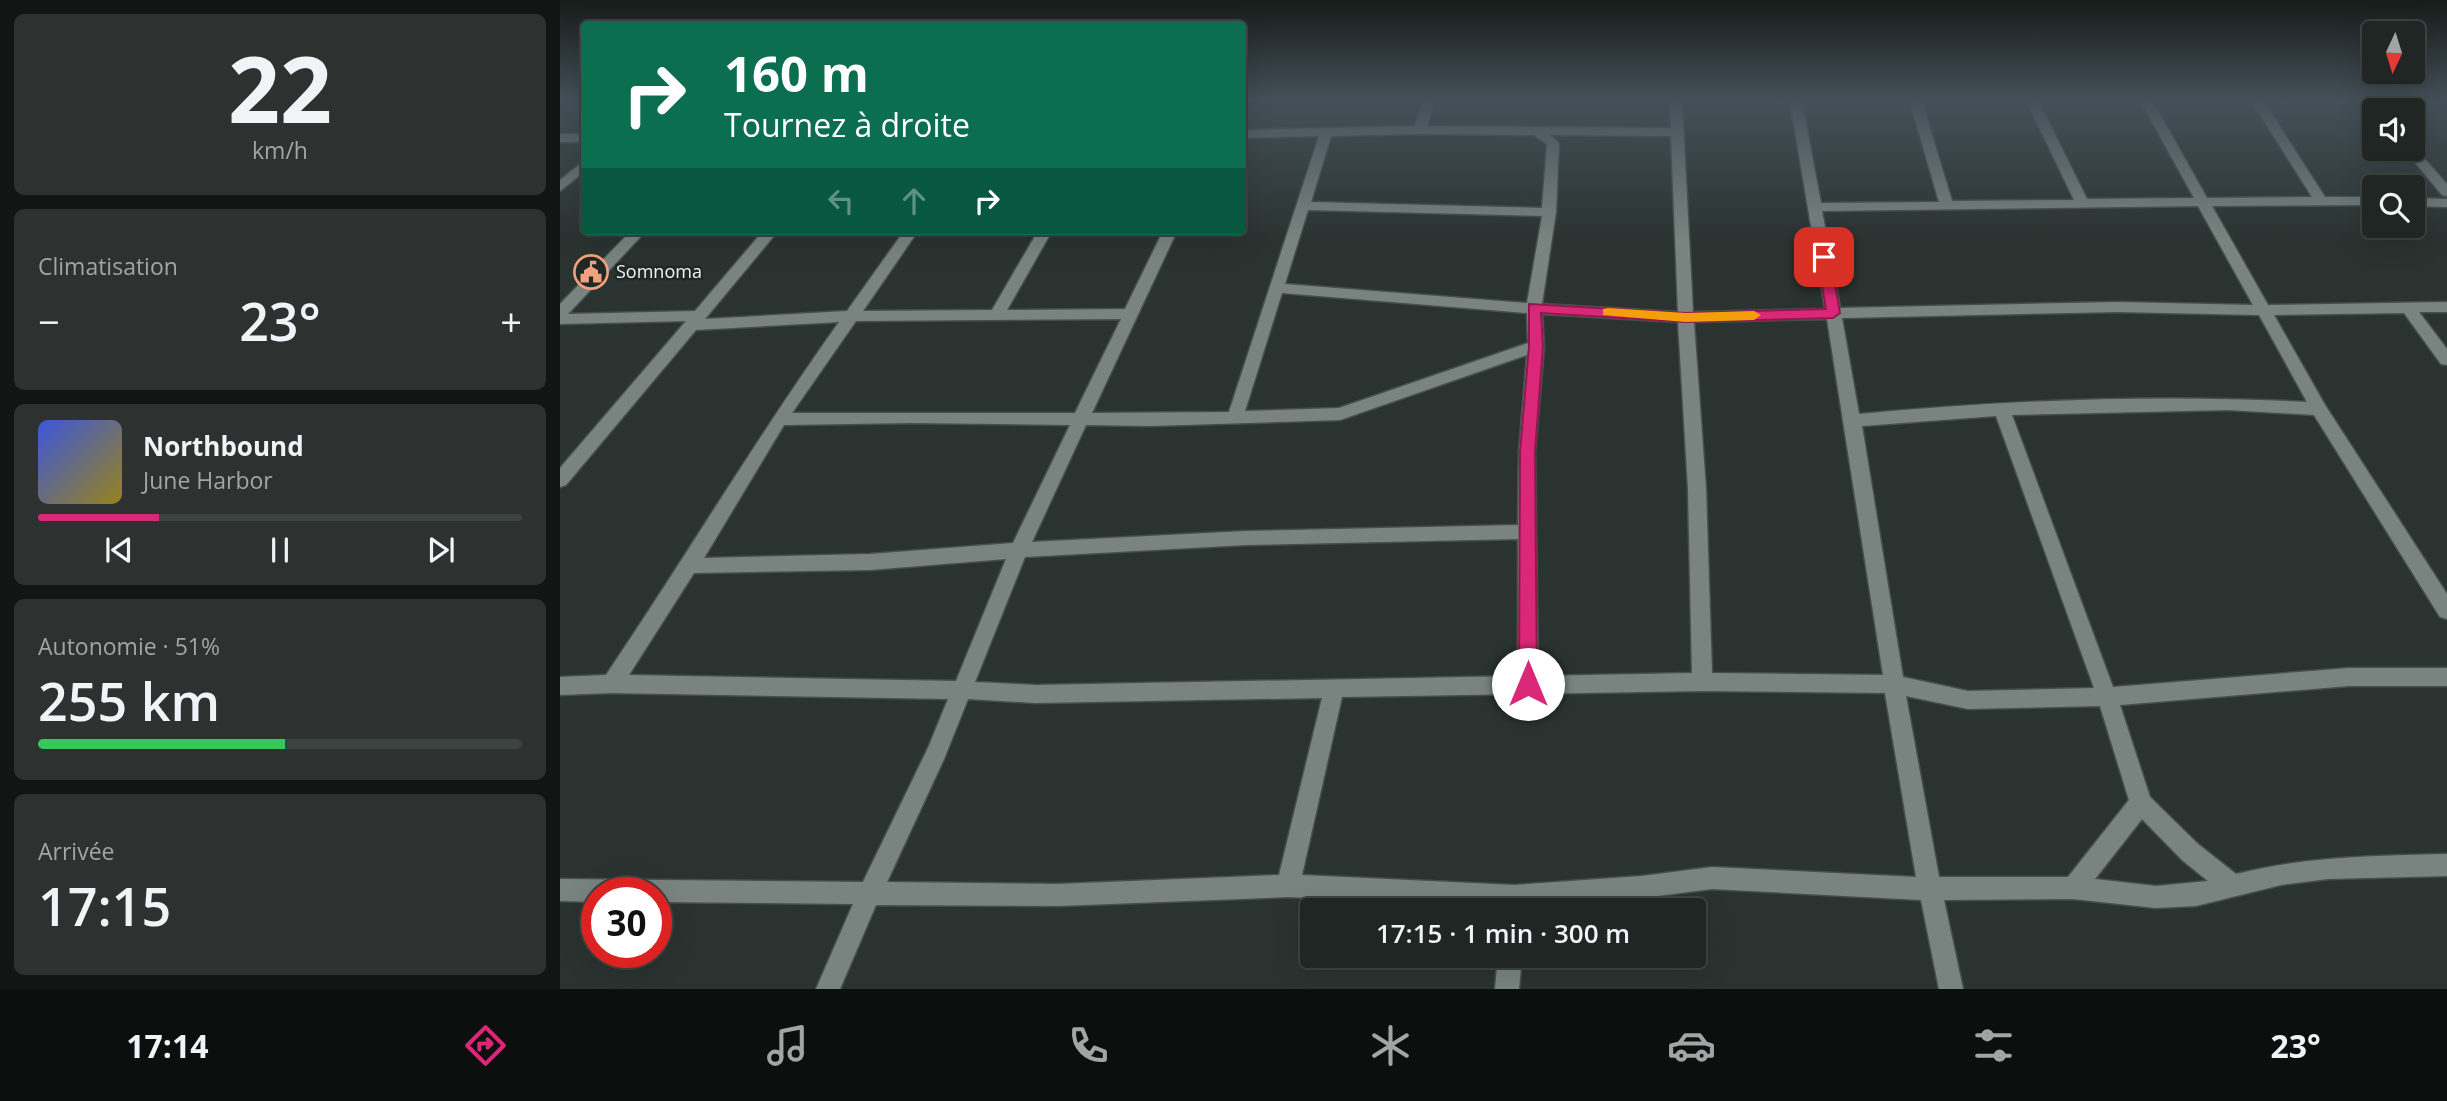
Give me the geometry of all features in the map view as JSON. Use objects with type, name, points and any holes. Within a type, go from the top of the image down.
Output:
[{"type":"street","points":[[1235,417],[1321,148]]},
{"type":"street","points":[[1528,684],[1527,452],[1536,346],[1534,308],[1549,212],[1553,148]]},
{"type":"street","points":[[1678,148],[1697,489],[1702,682]]},
{"type":"street","points":[[1804,148],[1853,421],[1893,684],[1928,889],[1951,989]]},
{"type":"street","points":[[1930,148],[1947,206]]},
{"type":"street","points":[[2055,148],[2081,201]]},
{"type":"street","points":[[2172,148],[2319,409],[2447,611]]},
{"type":"street","points":[[2287,148],[2321,201]]},
{"type":"street","points":[[2420,161],[2447,192]]},
{"type":"street","points":[[560,187],[581,168]]},
{"type":"street","points":[[1815,207],[2081,201],[2362,201]]},
{"type":"street","points":[[2425,202],[2447,203]]},
{"type":"street","points":[[1303,206],[1549,212]]},
{"type":"street","points":[[560,313],[635,235]]},
{"type":"street","points":[[560,480],[768,235]]},
{"type":"street","points":[[612,684],[689,566],[779,419],[908,235]]},
{"type":"street","points":[[997,314],[1043,235]]},
{"type":"street","points":[[828,989],[963,690],[1019,550],[1078,420],[1168,235]]},
{"type":"street","points":[[1276,288],[1686,317],[2118,307],[2263,310],[2447,307]]},
{"type":"street","points":[[2408,308],[2447,360]]},
{"type":"street","points":[[560,319],[696,320],[1129,314]]},
{"type":"street","points":[[779,419],[912,417],[1078,420],[1340,414],[1536,346]]},
{"type":"street","points":[[1853,421],[1956,411],[2228,404],[2319,409]]},
{"type":"street","points":[[2002,410],[2107,697],[2141,803],[2190,852],[2233,886]]},
{"type":"street","points":[[689,566],[870,562],[1019,550],[1247,538],[1527,532]]},
{"type":"street","points":[[560,686],[612,684],[963,690],[1036,694],[1702,682],[1893,684],[1968,700],[2107,697],[2337,678],[2447,677]]},
{"type":"street","points":[[1287,886],[1334,689]]},
{"type":"street","points":[[2073,888],[2141,803]]},
{"type":"street","points":[[1554,898],[1712,878],[1928,889],[2073,888],[2156,897],[2196,895],[2281,874],[2328,868],[2447,865]]},
{"type":"street","points":[[560,890],[1058,895],[1287,886],[1447,898]]},
{"type":"street","points":[[1507,989],[1509,968]]},
{"type":"slow traffic","points":[[1608,312],[1686,317],[1754,315]]},
{"type":"place","name":"Somnoma","points":[[591,272]]},
{"type":"route","points":[[1528,684],[1527,452],[1536,346],[1534,308],[1686,317],[1833,313],[1824,257]]}]
